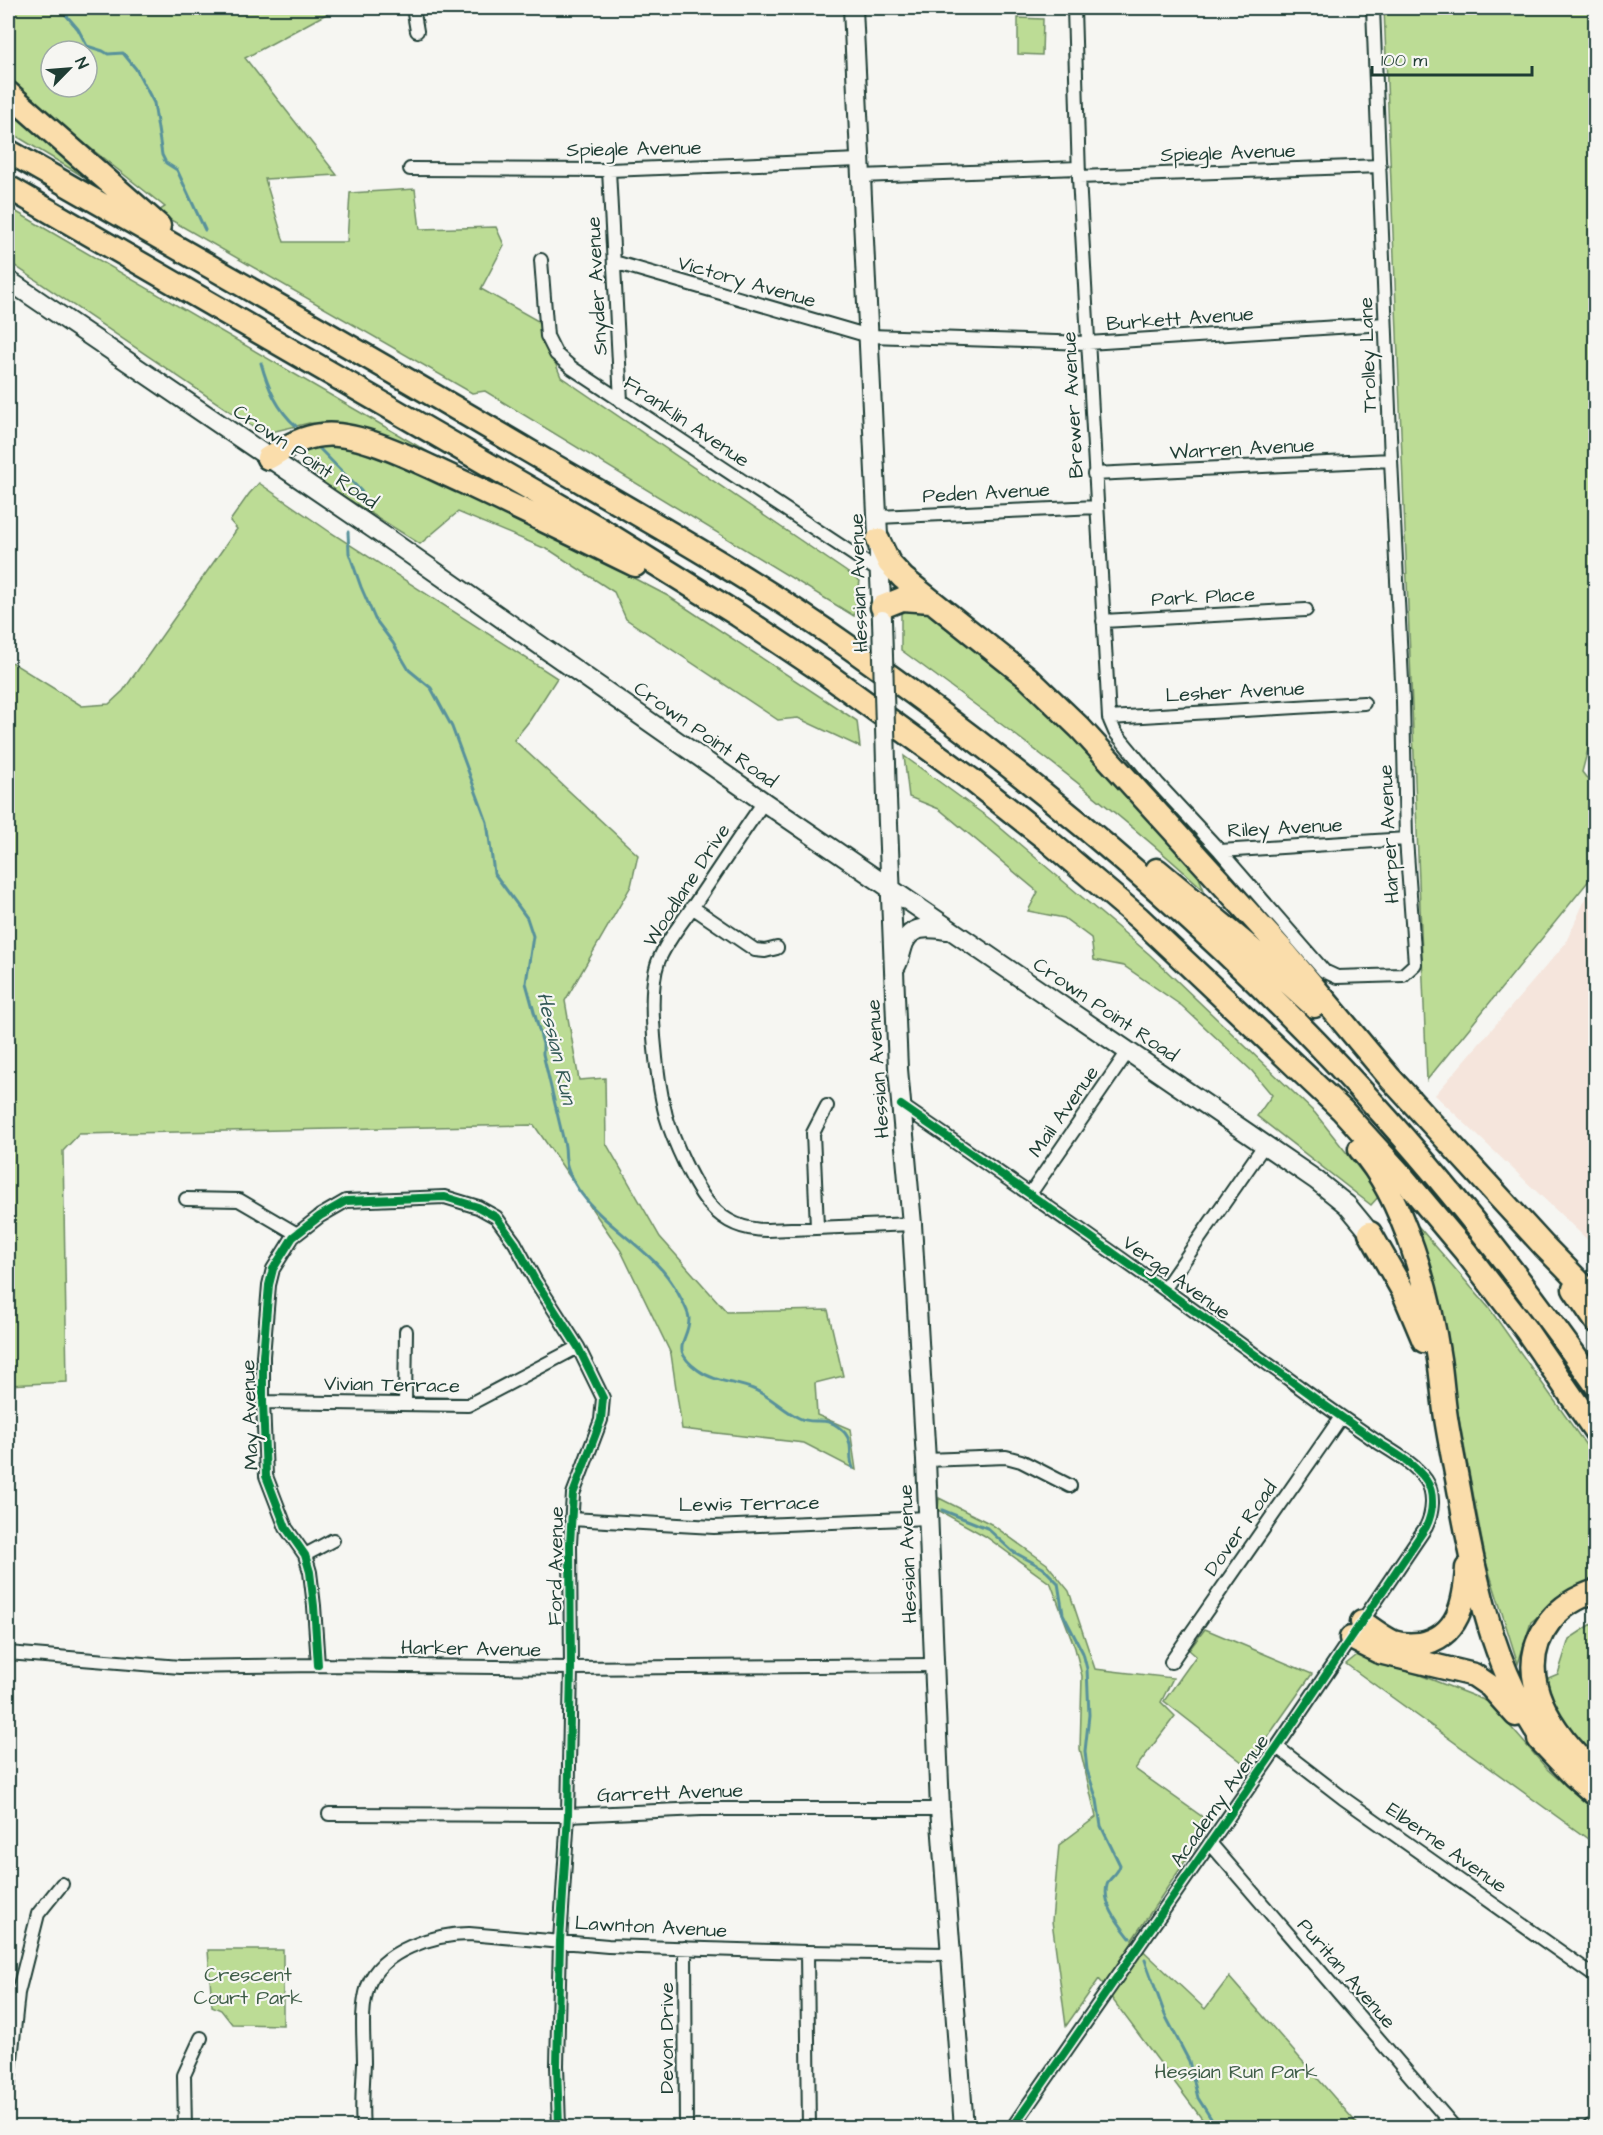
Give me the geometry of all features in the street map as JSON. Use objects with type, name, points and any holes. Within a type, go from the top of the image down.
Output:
[{"type":"highway","points":[[8,93],[194,256]]},
{"type":"highway","points":[[8,151],[459,410],[772,596],[852,648],[971,737],[1122,859],[1247,974],[1309,1035],[1388,1120],[1452,1194],[1521,1281],[1596,1385]]},
{"type":"highway","points":[[8,188],[600,529],[825,673],[973,781],[1139,918],[1342,1110],[1466,1251],[1526,1330],[1596,1432]]},
{"type":"highway","points":[[268,458],[298,441],[322,435],[347,436],[400,453],[664,579],[693,587]]},
{"type":"highway","points":[[878,540],[893,567],[931,602],[974,633],[1026,677],[1080,728],[1287,955],[1390,1078],[1544,1246],[1596,1299]]},
{"type":"highway","points":[[882,614],[902,598],[931,602]]},
{"type":"highway","points":[[1122,859],[1153,866],[1301,993],[1390,1078]]},
{"type":"highway","points":[[1280,1051],[1289,1072],[1371,1162],[1395,1204],[1426,1296],[1439,1358],[1446,1418],[1468,1540],[1485,1616],[1511,1687],[1527,1718],[1549,1749]]},
{"type":"highway","points":[[1370,1233],[1399,1282],[1416,1319],[1446,1418]]},
{"type":"highway","points":[[1544,1246],[1596,1321]]},
{"type":"highway","points":[[1356,1630],[1402,1644],[1426,1643],[1444,1634],[1456,1620],[1464,1600],[1468,1540]]},
{"type":"highway","points":[[1596,1591],[1570,1602],[1553,1618],[1539,1640],[1534,1667],[1537,1690],[1551,1722],[1571,1749],[1596,1773]]},
{"type":"highway","points":[[1356,1630],[1379,1652],[1467,1672],[1481,1680],[1496,1692],[1574,1776],[1596,1795]]},
{"type":"main road","name":"Hessian Avenue","points":[[853,8],[878,517],[893,970],[901,1105],[912,1224],[926,1460],[940,1809],[963,2127]]},
{"type":"main road","name":"Crown Point Road","points":[[8,280],[387,538],[950,930],[1265,1144],[1336,1195],[1370,1233]]},
{"type":"main road","points":[[893,970],[899,962],[905,941],[913,931],[921,928],[950,930]]},
{"type":"street","points":[[413,8],[417,31]]},
{"type":"street","name":"Brewer Avenue","points":[[1074,8],[1078,173],[1109,718],[1114,732],[1158,784]]},
{"type":"street","name":"Trolley Lane","points":[[1373,8],[1403,701]]},
{"type":"street","name":"Spiegle Avenue","points":[[410,170],[860,168],[1078,173],[1380,166]]},
{"type":"street","name":"Snyder Avenue","points":[[609,170],[621,401]]},
{"type":"street","name":"Franklin Avenue","points":[[541,260],[547,336],[556,354],[572,368],[621,401],[880,572]]},
{"type":"street","name":"Victory Avenue","points":[[614,262],[869,336]]},
{"type":"street","name":"Burkett Avenue","points":[[869,336],[1088,343],[1385,324]]},
{"type":"street","name":"Warren Avenue","points":[[1094,474],[1391,460]]},
{"type":"street","name":"Peden Avenue","points":[[878,517],[1097,507]]},
{"type":"street","name":"Park Place","points":[[1103,621],[1306,610]]},
{"type":"street","name":"Harper Avenue","points":[[1220,851],[1324,971],[1337,977],[1403,975],[1415,964],[1406,839],[1403,701]]},
{"type":"street","name":"Lesher Avenue","points":[[1109,718],[1364,703]]},
{"type":"street","name":"Riley Avenue","points":[[1158,784],[1220,851],[1406,839]]},
{"type":"street","name":"Woodlane Drive","points":[[764,802],[673,934],[658,962],[652,996],[661,1095],[670,1126],[702,1194],[720,1215],[735,1224],[753,1230],[912,1224]]},
{"type":"street","points":[[692,908],[755,950],[765,951],[777,948]]},
{"type":"street","name":"Mail Avenue","points":[[1030,1194],[1129,1050]]},
{"type":"street","name":"Verga Avenue","points":[[901,1105],[1165,1288],[1416,1469],[1428,1484]]},
{"type":"street","points":[[817,1227],[813,1133],[827,1106]]},
{"type":"street","points":[[1165,1288],[1265,1144]]},
{"type":"street","name":"Ford Avenue","points":[[297,1234],[320,1215],[346,1201],[445,1197],[478,1207],[496,1217],[515,1243],[535,1280],[578,1347],[603,1398],[597,1432],[573,1494],[571,1519],[568,1815],[560,1941],[557,2065],[560,2127]]},
{"type":"street","points":[[186,1199],[238,1200],[297,1234]]},
{"type":"street","name":"May Avenue","points":[[297,1234],[273,1269],[269,1285],[262,1402],[266,1476],[286,1528],[305,1555],[310,1572],[318,1665]]},
{"type":"street","points":[[405,1403],[406,1331]]},
{"type":"street","name":"Vivian Terrace","points":[[262,1402],[468,1405],[578,1347]]},
{"type":"street","name":"Dover Road","points":[[1171,1662],[1341,1417]]},
{"type":"street","points":[[926,1460],[1006,1457],[1021,1461],[1070,1486]]},
{"type":"street","name":"Academy Avenue","points":[[1012,2127],[1277,1747],[1426,1527],[1432,1511],[1432,1496],[1428,1484]]},
{"type":"street","name":"Lewis Terrace","points":[[571,1519],[714,1527],[928,1518]]},
{"type":"street","points":[[305,1555],[333,1540]]},
{"type":"street","name":"Harker Avenue","points":[[8,1653],[180,1667],[318,1665],[571,1668],[934,1665]]},
{"type":"street","name":"Elberne Avenue","points":[[1277,1747],[1343,1798],[1596,1977]]},
{"type":"street","name":"Garrett Avenue","points":[[329,1814],[568,1815],[701,1809],[940,1809]]},
{"type":"street","name":"Puritan Avenue","points":[[1210,1843],[1455,2127]]},
{"type":"street","points":[[8,2088],[18,1993],[38,1914],[62,1884]]},
{"type":"street","name":"Lawnton Avenue","points":[[363,2127],[362,2104],[368,1986],[374,1974],[384,1965],[417,1943],[456,1934],[560,1941],[608,1947],[950,1954]]},
{"type":"street","name":"Devon Drive","points":[[685,1948],[686,2127]]},
{"type":"street","points":[[807,1952],[809,2127]]},
{"type":"street","points":[[185,2127],[184,2075],[201,2038]]},
{"type":"street","points":[[1588,2127],[1596,2121]]},
{"type":"shaded area","points":[[1595,878],[1595,1247],[1435,1095],[1565,944]]},
{"type":"green space","points":[[8,8],[327,8],[328,13],[245,58],[337,175],[265,179],[284,242],[347,242],[350,193],[415,189],[420,229],[496,227],[504,245],[481,289],[538,321],[561,377],[860,581],[854,616],[485,391],[472,393],[157,212],[165,207],[8,83]]},
{"type":"green space","points":[[1384,8],[1596,8],[1596,732],[1592,734],[1582,772],[1595,789],[1595,873],[1427,1080]]},
{"type":"green space","points":[[1018,18],[1043,19],[1042,55],[1018,54]]},
{"type":"green space","points":[[8,107],[104,189],[8,131]]},
{"type":"green space","points":[[8,207],[447,463],[362,429],[309,423],[263,434],[8,261]]},
{"type":"green space","points":[[345,443],[385,455],[570,545],[668,596],[857,721],[860,747],[798,718],[778,720],[626,619],[614,592],[551,551],[458,512],[420,544],[326,485],[302,457],[302,448]]},
{"type":"green space","points":[[259,483],[330,532],[557,678],[514,740],[638,855],[631,886],[565,1001],[579,1080],[605,1078],[606,1143],[660,1237],[727,1312],[828,1310],[843,1376],[815,1383],[817,1415],[850,1429],[856,1470],[804,1443],[682,1429],[671,1354],[621,1251],[534,1125],[79,1134],[63,1151],[67,1382],[8,1385],[8,660],[82,706],[109,704],[123,691],[237,529],[230,521]]},
{"type":"green space","points":[[918,603],[1043,702],[1194,865],[1204,890],[1094,796],[901,650],[901,607]]},
{"type":"green space","points":[[904,756],[990,819],[1149,954],[1315,1113],[1380,1195],[1371,1205],[1257,1116],[1272,1095],[1252,1071],[1182,1006],[1124,966],[1094,960],[1091,938],[1064,918],[1028,911],[1038,892],[939,809],[909,797]]},
{"type":"green space","points":[[1418,1226],[1489,1308],[1595,1458],[1595,1584],[1572,1590],[1531,1622],[1518,1664],[1486,1562],[1447,1355]]},
{"type":"green space","name":"Hessian Run Park","points":[[939,1498],[991,1524],[1047,1564],[1069,1591],[1095,1669],[1173,1678],[1161,1702],[1175,1716],[1135,1769],[1211,1823],[1132,1940],[1205,2009],[1229,1977],[1360,2127],[1208,2127],[1099,1979],[1066,2026],[1052,1921],[1059,1845],[1096,1817],[1080,1749],[1082,1676],[1075,1648],[1051,1584],[985,1536],[938,1510]]},
{"type":"green space","points":[[1595,1622],[1595,1764],[1551,1710],[1539,1682],[1558,1674],[1569,1639]]},
{"type":"green space","points":[[1205,1629],[1312,1674],[1247,1766],[1164,1701],[1196,1656],[1189,1650]]},
{"type":"green space","points":[[1361,1652],[1489,1702],[1548,1770],[1595,1811],[1595,1844],[1346,1664]]},
{"type":"green space","name":"Crescent Court Park","points":[[208,1950],[283,1950],[283,2025],[232,2024],[221,2010],[212,2006]]},
{"type":"waterway","name":"Hessian Run","points":[[60,8],[78,29],[87,46],[108,54],[123,53],[136,69],[154,103],[162,155],[166,163],[177,170],[205,230]]},
{"type":"waterway","name":"Hessian Run","points":[[261,363],[274,398],[296,426]]},
{"type":"waterway","name":"Hessian Run","points":[[318,447],[361,491],[366,499],[364,505]]},
{"type":"waterway","name":"Hessian Run","points":[[348,532],[349,553],[375,619],[409,670],[431,688],[452,727],[487,822],[494,873],[527,918],[533,936],[526,983],[543,1044],[543,1054],[565,1144],[566,1164],[572,1179],[589,1203],[657,1264],[678,1293],[689,1318],[682,1344],[682,1350],[689,1362],[704,1374],[759,1392],[799,1418],[832,1423],[839,1427],[848,1437],[853,1468]]},
{"type":"waterway","name":"Hessian Run","points":[[942,1510],[987,1528],[1012,1551],[1043,1568],[1058,1583],[1063,1614],[1083,1653],[1087,1669],[1089,1715],[1085,1751],[1087,1770],[1097,1800],[1101,1826],[1120,1865],[1107,1885],[1107,1899],[1112,1913],[1130,1938]]},
{"type":"waterway","name":"Hessian Run","points":[[1145,1960],[1165,2015],[1189,2061],[1198,2098],[1217,2128]]},
{"type":"cycle path","points":[[901,1105],[1208,1320],[1334,1412],[1403,1458],[1426,1480],[1432,1497],[1426,1527],[1277,1747],[1012,2128]]},
{"type":"cycle path","points":[[318,1665],[310,1572],[305,1555],[286,1528],[266,1476],[263,1356],[269,1285],[273,1269],[293,1237],[320,1216],[346,1201],[445,1197],[478,1207],[496,1217],[515,1243],[535,1280],[578,1347],[603,1398],[601,1420],[573,1494],[570,1544],[571,1668],[568,1815],[560,1941],[557,2065],[559,2128]]}]
